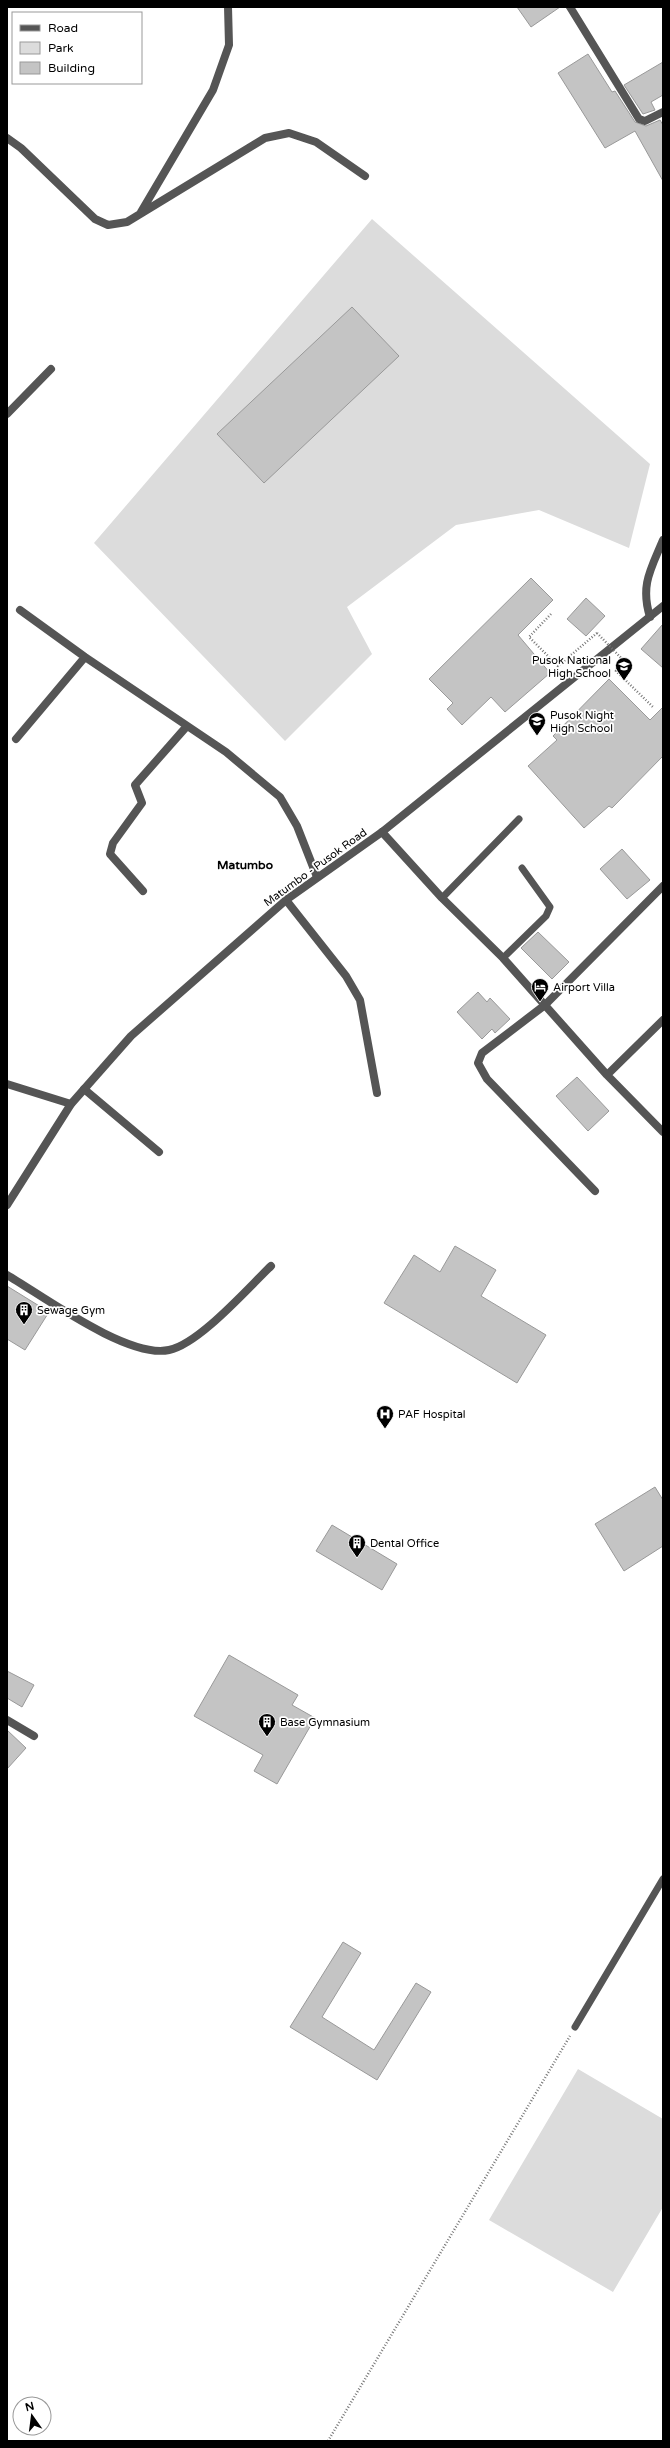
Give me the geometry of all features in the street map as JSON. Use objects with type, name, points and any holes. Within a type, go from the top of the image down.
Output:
[{"type":"street","points":[[140,213],[212,90],[229,45],[228,7]]},
{"type":"street","points":[[570,7],[639,119],[646,121],[663,112]]},
{"type":"street","points":[[7,138],[21,148],[95,218],[108,226],[127,222],[265,138],[289,133],[316,142],[365,176]]},
{"type":"street","points":[[7,414],[51,369]]},
{"type":"street","points":[[650,617],[644,600],[646,580],[663,540]]},
{"type":"street","name":"Matumbo - Pusok Road","points":[[7,1205],[71,1104],[131,1036],[286,900],[382,832],[663,606]]},
{"type":"street","points":[[20,610],[85,658],[226,752],[280,797],[297,826],[317,877]]},
{"type":"street","points":[[16,739],[85,658]]},
{"type":"street","points":[[144,891],[110,854],[113,843],[142,803],[135,785],[187,726]]},
{"type":"street","points":[[382,832],[442,898],[503,958],[607,1075],[663,1132]]},
{"type":"street","points":[[595,1191],[487,1079],[478,1063],[482,1053],[544,1005],[663,886]]},
{"type":"street","points":[[286,900],[346,976],[360,1000],[377,1093]]},
{"type":"street","points":[[607,1075],[663,1020]]},
{"type":"street","points":[[7,1084],[71,1104]]},
{"type":"street","points":[[84,1089],[159,1152]]},
{"type":"street","points":[[7,1275],[125,1344],[155,1351],[170,1350],[185,1343],[211,1324],[271,1266]]},
{"type":"street","points":[[7,1720],[34,1736]]},
{"type":"lane","points":[[442,898],[519,819]]},
{"type":"lane","points":[[503,958],[546,916],[550,907],[522,868]]},
{"type":"lane","points":[[575,2027],[663,1879]]},
{"type":"path","points":[[551,614],[529,637],[558,666],[597,633],[624,662],[616,671],[653,707]]},
{"type":"path","points":[[328,2441],[575,2027]]},
{"type":"green space","points":[[372,219],[650,464],[629,548],[539,510],[456,525],[347,607],[372,654],[285,741],[94,543]]},
{"type":"green space","points":[[578,2069],[663,2119],[663,2207],[613,2292],[489,2220]]},
{"type":"building","points":[[517,7],[560,7],[531,27]]},
{"type":"building","points":[[588,54],[612,92],[615,91],[635,122],[646,126],[660,120],[663,125],[663,181],[635,131],[605,148],[558,73]]},
{"type":"building","points":[[663,62],[663,95],[651,102],[655,110],[643,114],[624,85]]},
{"type":"building","points":[[352,307],[399,356],[264,483],[217,434]]},
{"type":"building","points":[[531,578],[553,600],[518,635],[550,673],[505,712],[491,697],[462,725],[447,709],[453,703],[429,679]]},
{"type":"building","points":[[586,598],[605,616],[586,636],[567,619]]},
{"type":"building","points":[[663,624],[663,668],[641,649]]},
{"type":"building","name":"Pusok National High School","points":[[609,679],[650,720],[663,707],[663,756],[612,808],[609,806],[584,828],[528,766],[557,740],[553,736]]},
{"type":"building","points":[[622,849],[650,880],[627,899],[600,869]]},
{"type":"building","points":[[538,932],[569,962],[552,979],[521,948]]},
{"type":"building","points":[[478,992],[487,1002],[490,998],[510,1019],[495,1033],[492,1029],[482,1039],[457,1012]]},
{"type":"building","points":[[577,1077],[609,1111],[588,1131],[556,1096]]},
{"type":"building","points":[[455,1246],[496,1270],[481,1296],[546,1335],[517,1383],[384,1303],[414,1255],[440,1272]]},
{"type":"building","name":"Sewage Gym","points":[[7,1286],[49,1312],[25,1350],[7,1339]]},
{"type":"building","points":[[655,1487],[663,1500],[663,1546],[624,1571],[595,1524]]},
{"type":"building","name":"Dental Office","points":[[332,1525],[397,1564],[382,1590],[316,1551]]},
{"type":"building","name":"Base Gymnasium","points":[[229,1655],[298,1695],[292,1705],[315,1718],[277,1784],[254,1771],[263,1755],[194,1716]]},
{"type":"building","points":[[7,1671],[34,1685],[22,1707],[7,1698]]},
{"type":"building","points":[[7,1730],[26,1748],[7,1769]]},
{"type":"building","points":[[343,1942],[361,1953],[322,2017],[374,2050],[416,1983],[431,1992],[377,2080],[290,2027]]},
{"type":"place","name":"Pusok National High School","points":[[624,681]]},
{"type":"place","name":"Pusok Night High School","points":[[537,736]]},
{"type":"place","name":"Airport Villa","points":[[540,1002]]},
{"type":"place","name":"Sewage Gym","points":[[24,1325]]},
{"type":"place","name":"PAF Hospital","points":[[385,1429]]},
{"type":"place","name":"Dental Office","points":[[357,1558]]},
{"type":"place","name":"Base Gymnasium","points":[[267,1737]]},
{"type":"district","name":"Matumbo","points":[[245,865]]}]
